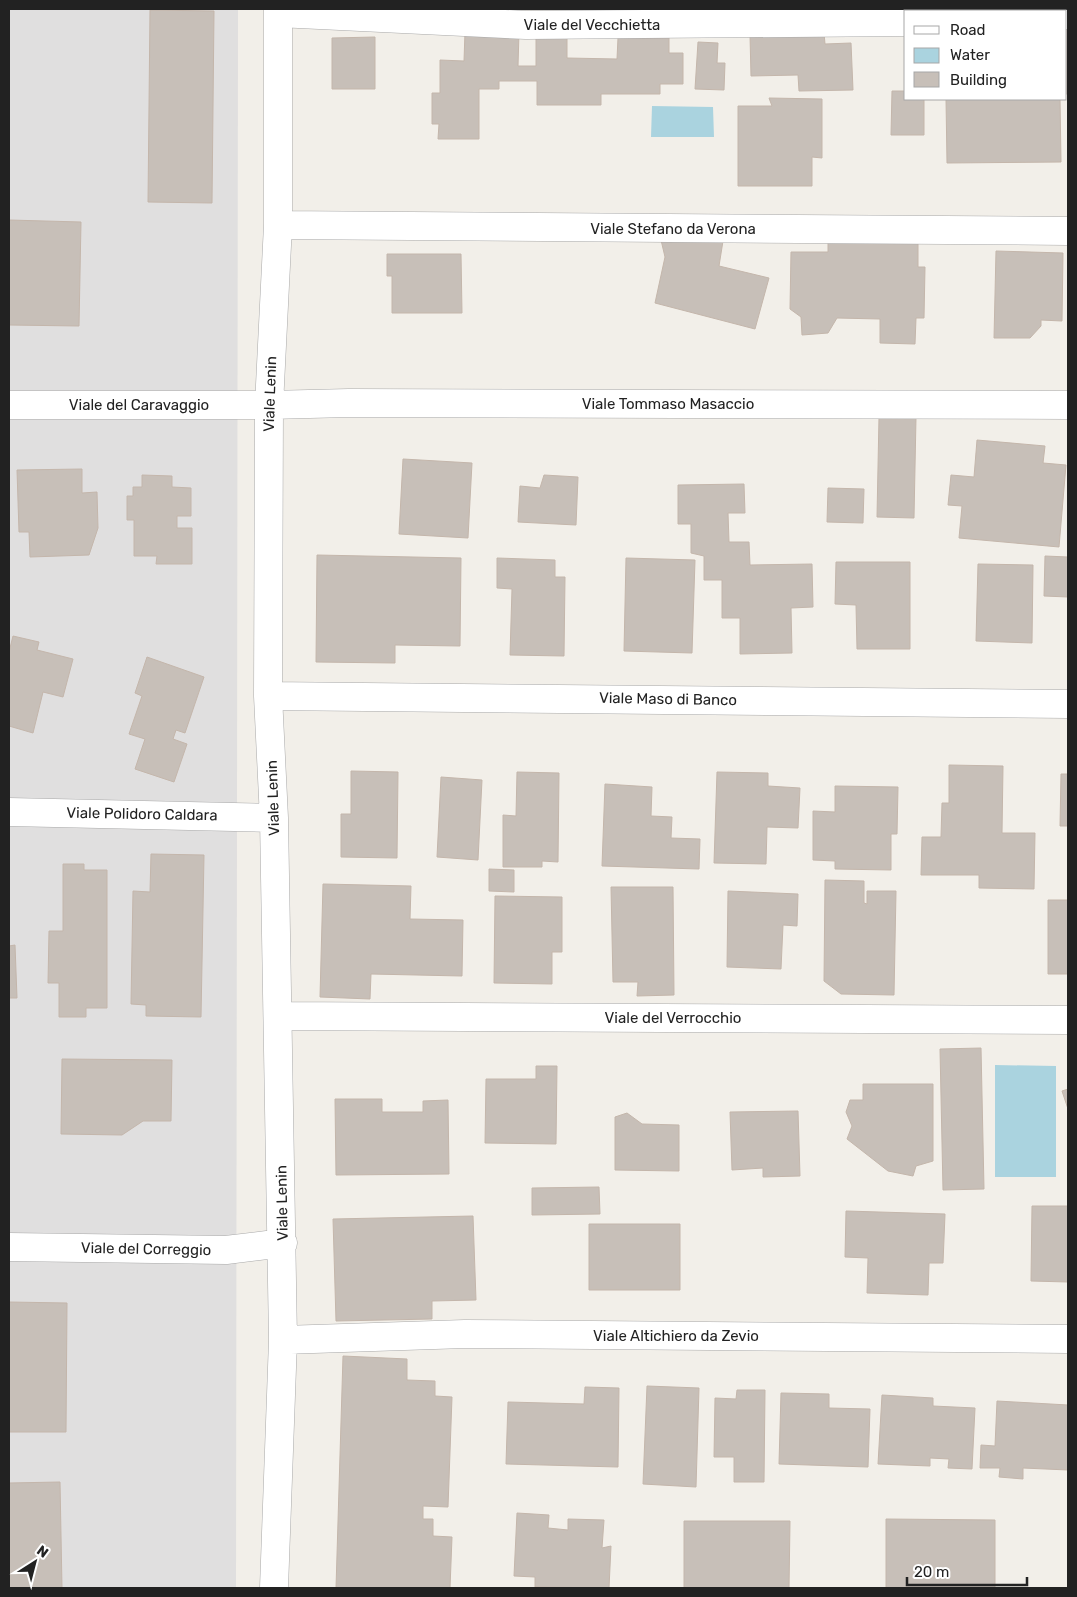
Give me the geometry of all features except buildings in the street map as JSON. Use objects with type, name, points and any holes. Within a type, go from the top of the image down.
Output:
[{"type":"street","name":"Viale del Vecchietta","points":[[278,11],[526,25],[904,22]]},
{"type":"street","name":"Viale Lenin","points":[[274,1588],[283,1340],[283,1243],[274,818],[268,696],[269,405],[278,225],[278,11]]},
{"type":"street","name":"Viale Stefano da Verona","points":[[278,225],[1068,231]]},
{"type":"street","name":"Viale Tommaso Masaccio","points":[[269,405],[349,403],[1068,405]]},
{"type":"street","name":"Viale del Caravaggio","points":[[9,405],[269,405]]},
{"type":"street","name":"Viale Maso di Banco","points":[[268,696],[1068,704]]},
{"type":"street","name":"Viale Polidoro Caldara","points":[[9,812],[274,818]]},
{"type":"street","name":"Viale del Verrocchio","points":[[278,1016],[1068,1020]]},
{"type":"street","name":"Viale del Correggio","points":[[9,1247],[226,1250],[283,1243]]},
{"type":"street","name":"Viale Altichiero da Zevio","points":[[283,1340],[465,1334],[1068,1339]]},
{"type":"shaded area","points":[[9,9],[238,9],[236,1588],[9,1588]]},
{"type":"water","points":[[652,106],[713,107],[714,137],[651,137]]},
{"type":"water","points":[[995,1065],[1056,1066],[1056,1177],[995,1177]]}]
